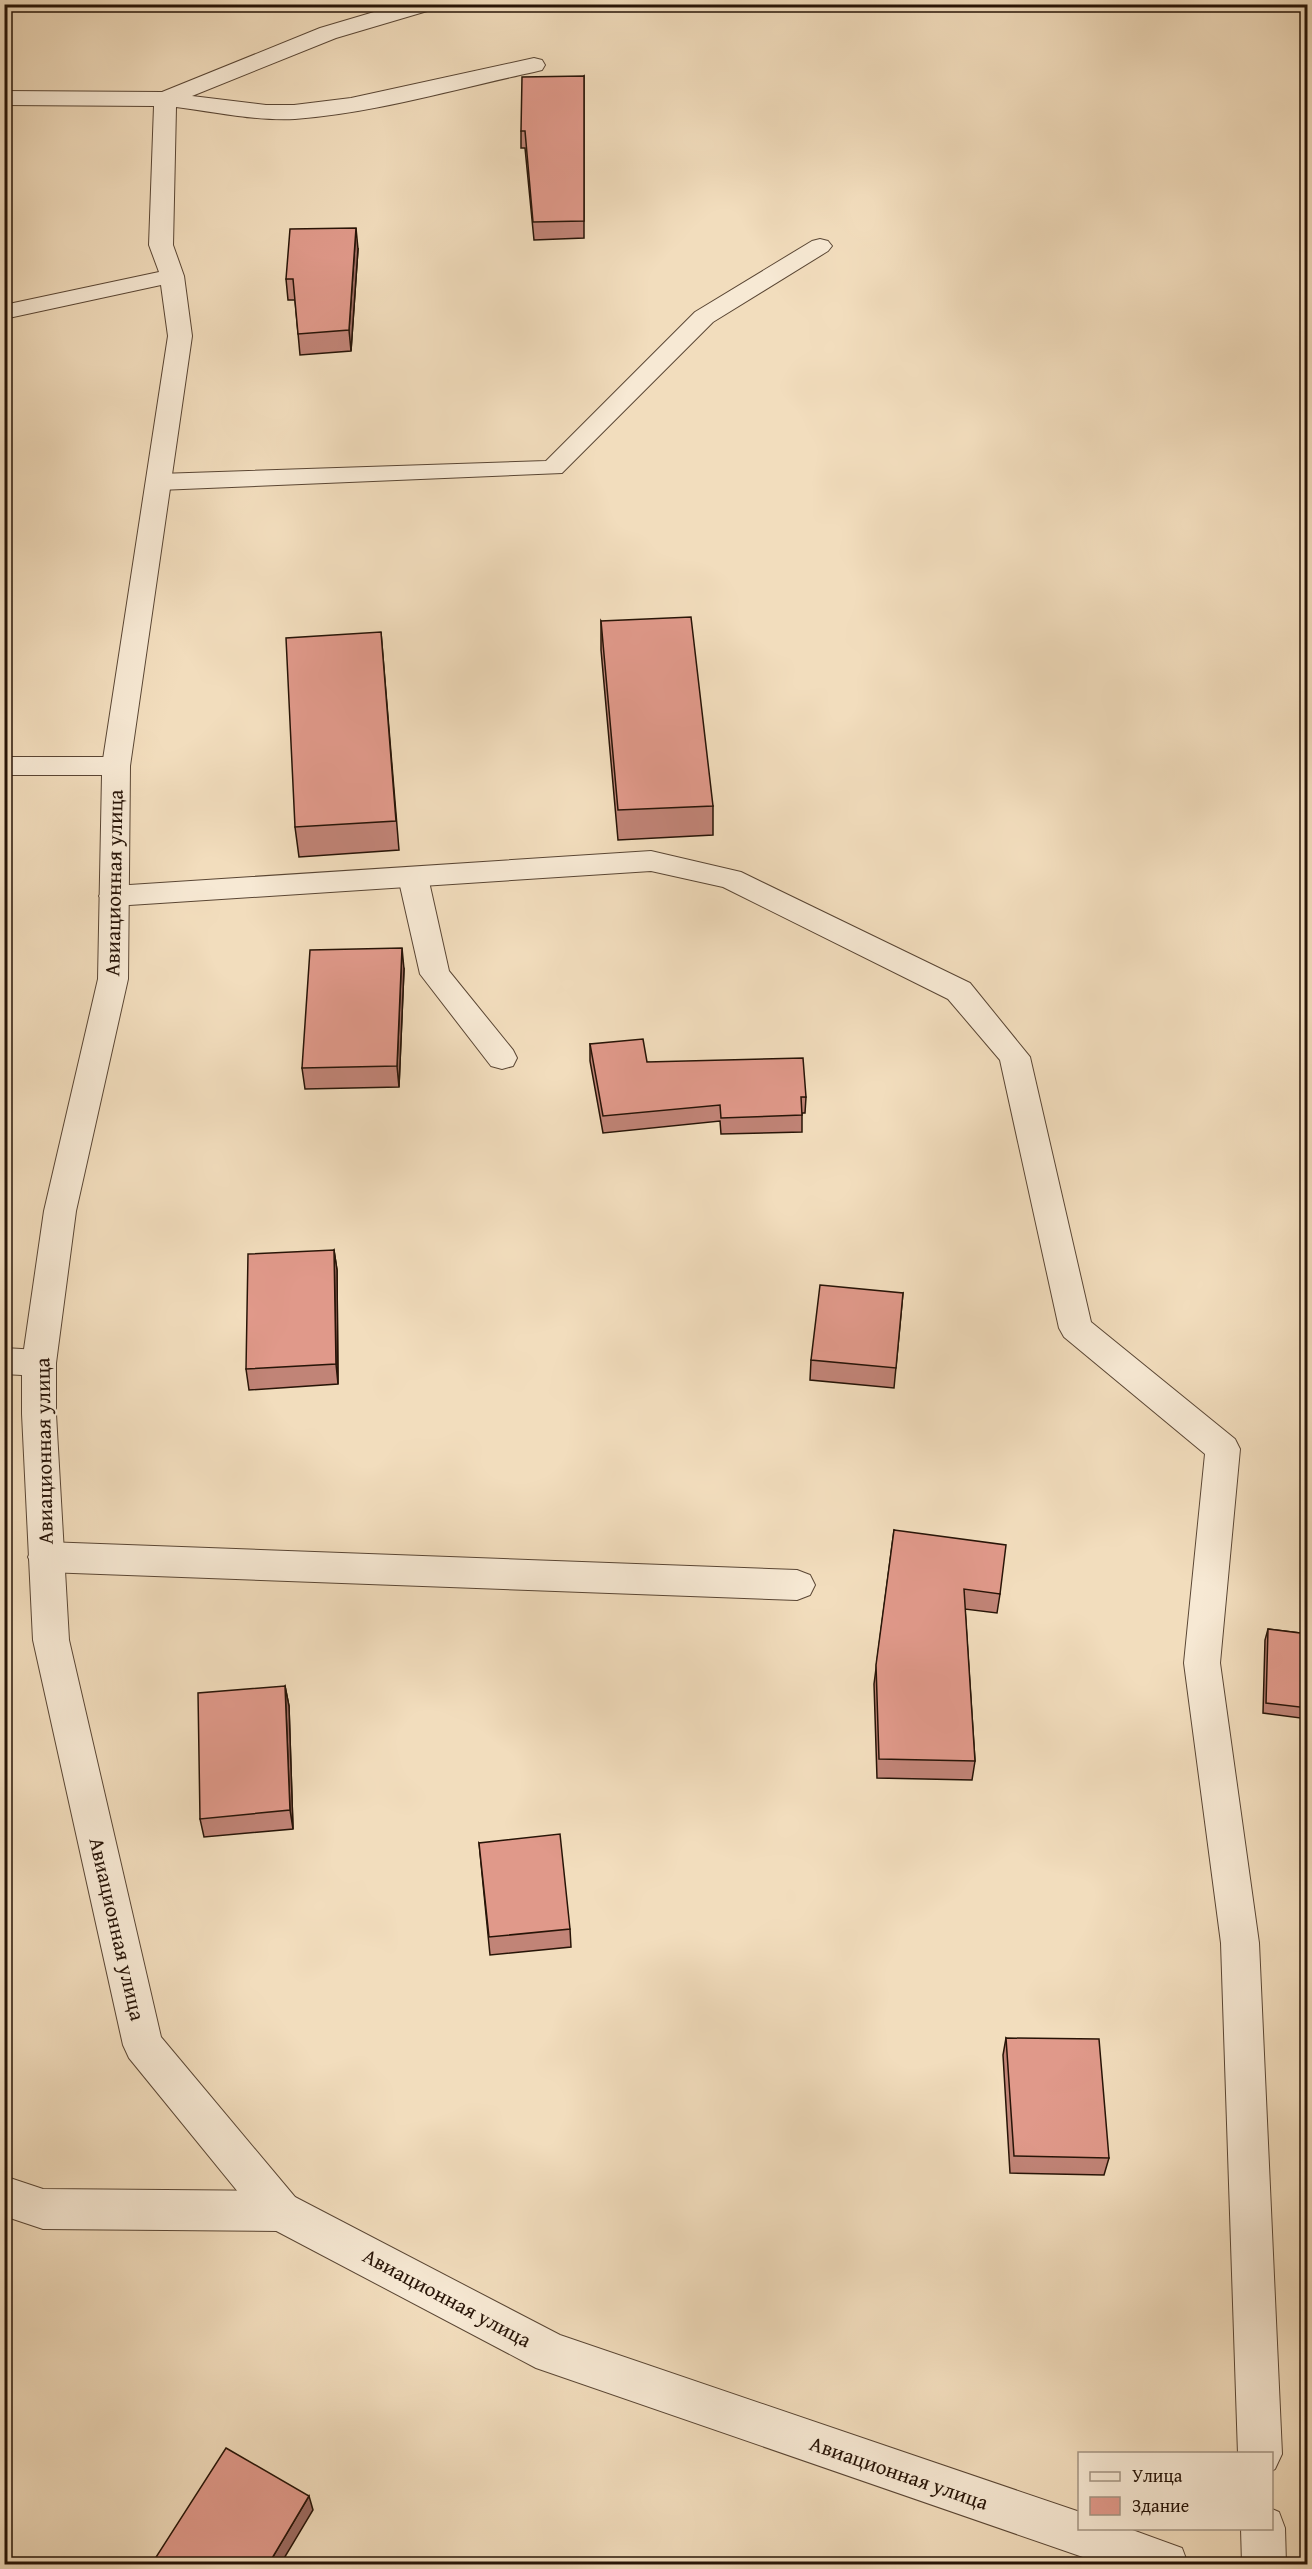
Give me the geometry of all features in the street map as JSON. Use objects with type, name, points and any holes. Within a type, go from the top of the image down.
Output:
[{"type":"street","points":[[165,99],[328,33],[426,4]]},
{"type":"street","points":[[4,98],[165,99],[266,112],[294,112],[351,105],[534,66]]},
{"type":"street","points":[[116,766],[180,336],[172,276],[161,245],[165,99]]},
{"type":"street","points":[[159,482],[553,468],[704,317],[820,246]]},
{"type":"street","points":[[4,312],[172,276]]},
{"type":"street","name":"Авиационная улица","points":[[4,766],[116,766],[113,978],[60,1211],[22,1362],[39,1414],[51,1640],[143,2045],[280,2211],[551,2353],[1167,2565]]},
{"type":"street","points":[[114,896],[651,861],[731,879],[959,991],[1015,1057],[1076,1328],[1223,1449],[1202,1663],[1240,1943],[1260,2452]]},
{"type":"street","points":[[413,877],[435,974],[502,1058]]},
{"type":"street","points":[[46,1557],[797,1585]]},
{"type":"street","points":[[4,2196],[43,2209],[280,2211]]},
{"type":"street","points":[[1263,2530],[1264,2565]]},
{"type":"building","points":[[584,76],[584,221],[533,222],[525,131],[521,131],[522,77]]},
{"type":"building","points":[[356,228],[349,330],[298,334],[293,279],[286,279],[290,229]]},
{"type":"building","points":[[691,617],[713,806],[618,810],[601,621]]},
{"type":"building","points":[[381,632],[396,821],[295,827],[286,638]]},
{"type":"building","points":[[402,948],[397,1066],[302,1068],[310,950]]},
{"type":"building","points":[[643,1039],[647,1062],[803,1058],[806,1097],[801,1097],[802,1115],[721,1118],[720,1105],[603,1116],[590,1044]]},
{"type":"building","points":[[334,1250],[336,1364],[246,1369],[248,1254]]},
{"type":"building","points":[[820,1285],[903,1293],[896,1368],[811,1360]]},
{"type":"building","points":[[894,1530],[1006,1545],[1000,1594],[964,1589],[975,1761],[879,1759],[876,1665]]},
{"type":"building","points":[[1268,1629],[1308,1634],[1308,1708],[1266,1703]]},
{"type":"building","points":[[285,1686],[290,1810],[200,1819],[198,1693]]},
{"type":"building","points":[[560,1834],[570,1929],[489,1937],[479,1843]]},
{"type":"building","points":[[1006,2038],[1099,2039],[1109,2158],[1014,2156]]},
{"type":"building","points":[[226,2448],[309,2496],[268,2565],[151,2565]]}]
